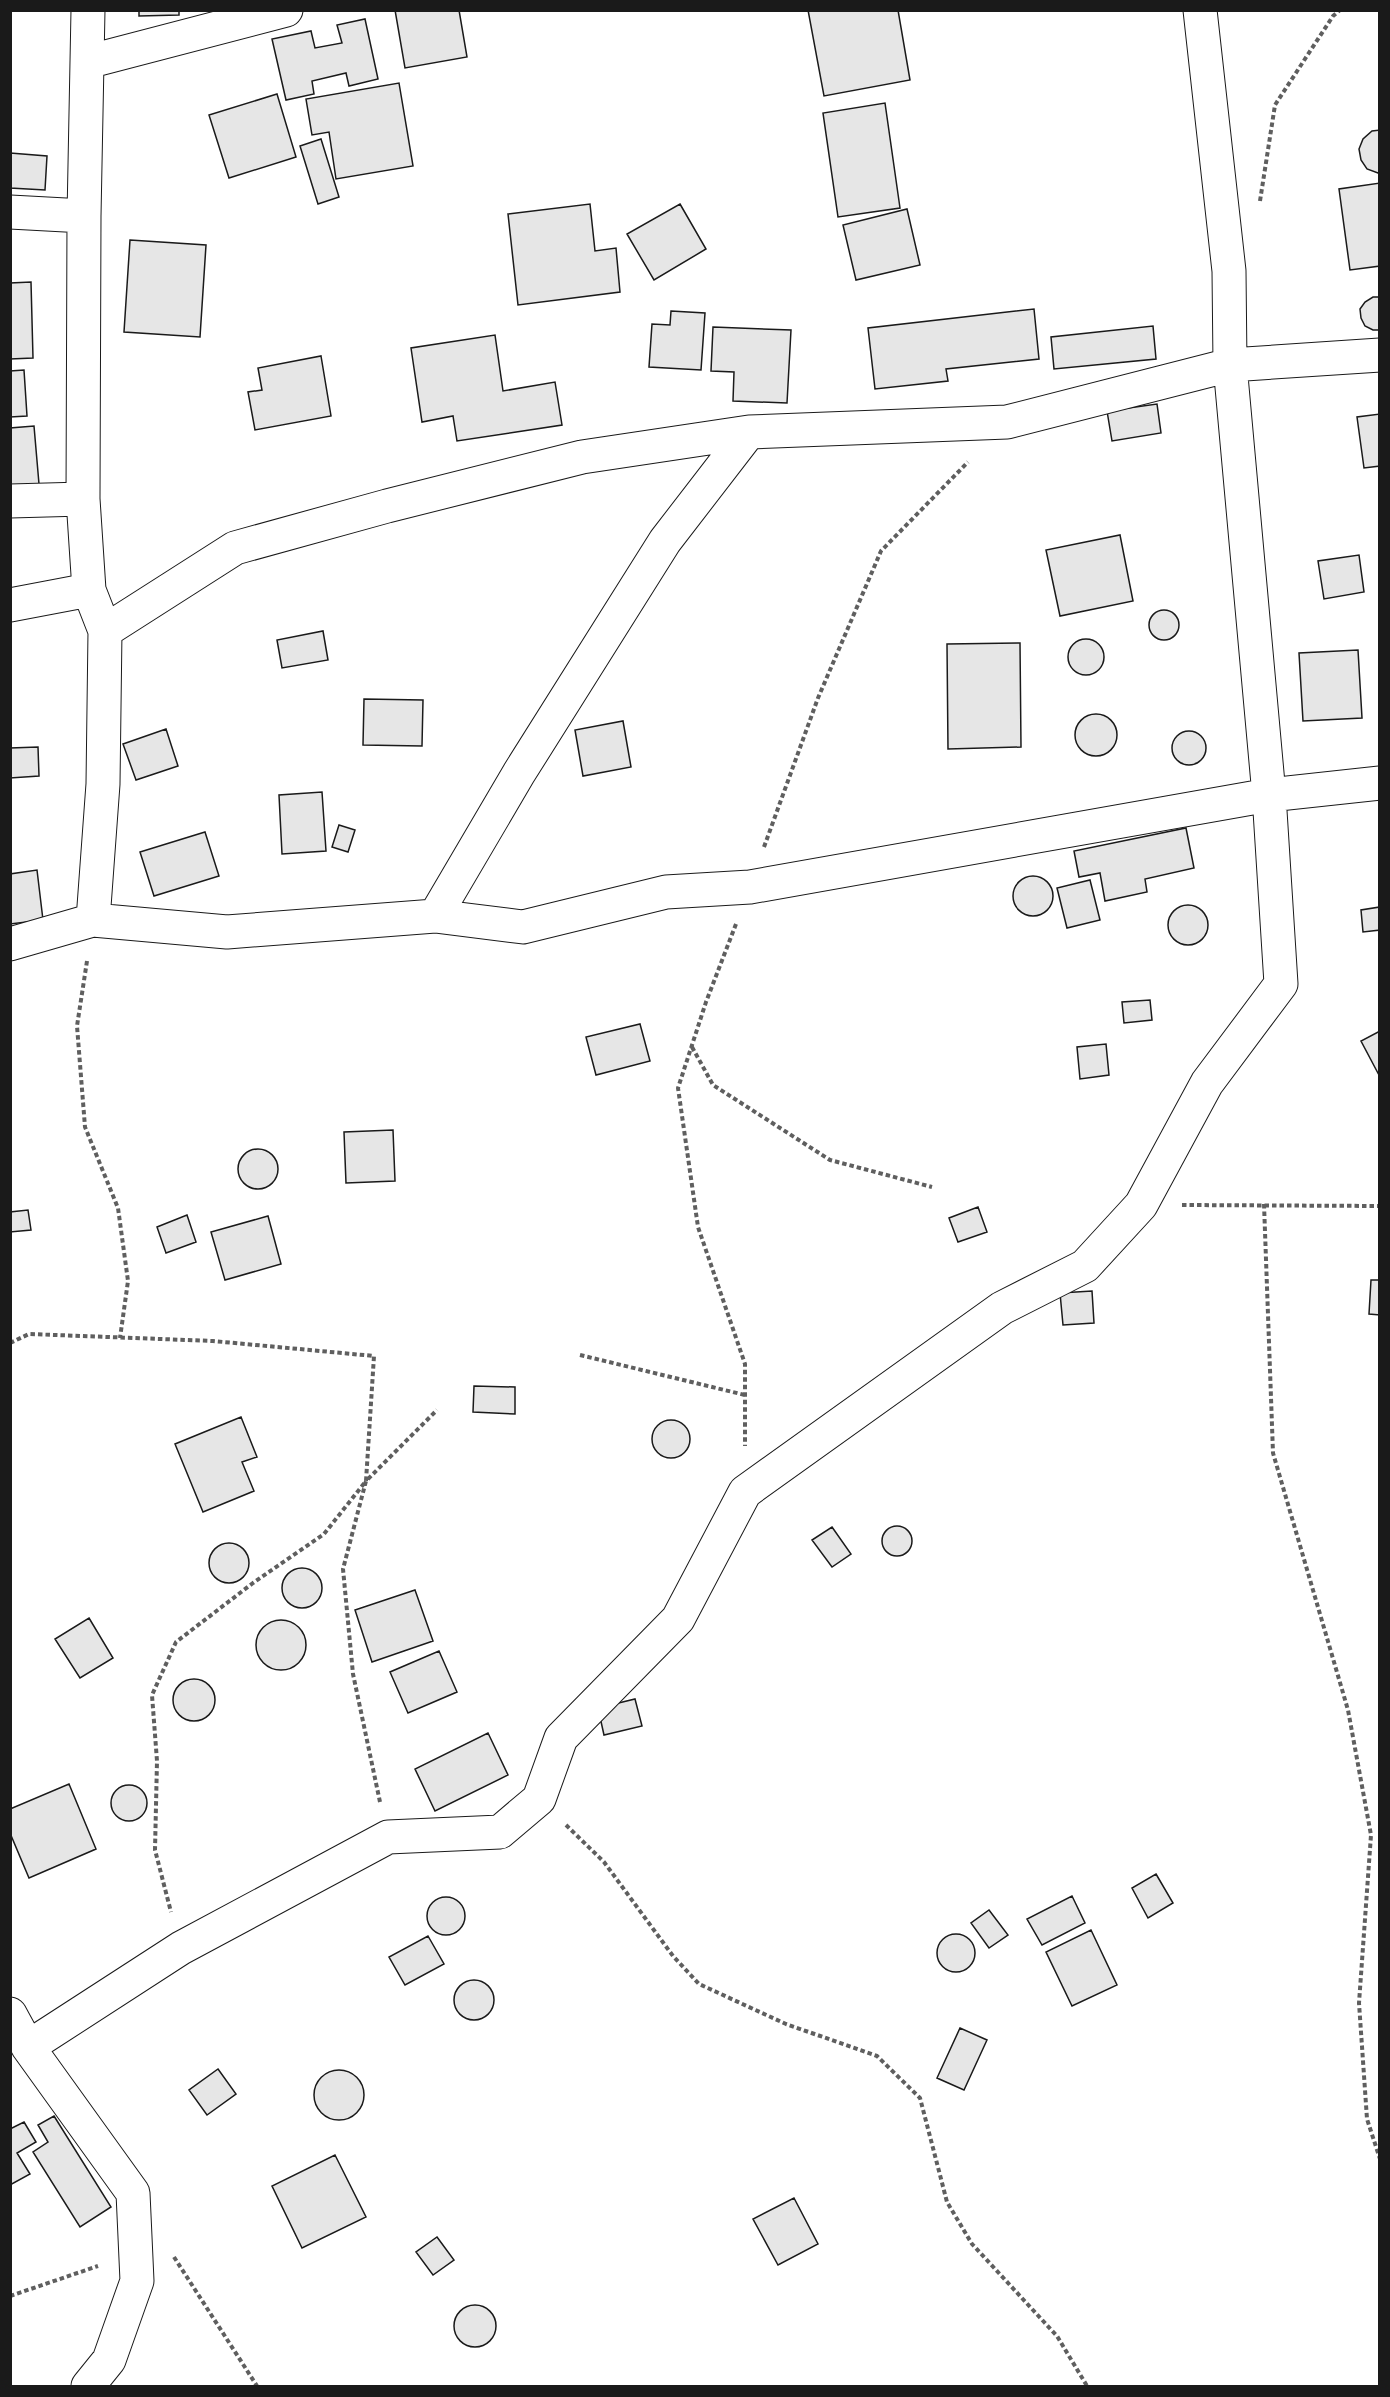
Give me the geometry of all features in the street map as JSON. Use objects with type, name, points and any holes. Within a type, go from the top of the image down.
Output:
[{"type":"street","points":[[88,10],[84,216],[83,499],[88,590],[105,631],[103,784],[93,920]]},
{"type":"street","points":[[87,62],[286,10]]},
{"type":"street","points":[[28,2047],[181,1948],[388,1837],[500,1832],[539,1799],[561,1738],[678,1619],[745,1492],[1002,1308],[1085,1266],[1141,1205],[1207,1083],[1281,984],[1269,795],[1230,365],[1228,271],[1200,10]]},
{"type":"street","points":[[10,212],[84,216]]},
{"type":"street","points":[[105,631],[235,548],[387,506],[582,457],[749,432],[1007,422],[1230,365],[1380,355]]},
{"type":"street","points":[[435,916],[519,773],[665,541],[749,432]]},
{"type":"street","points":[[10,501],[83,499]]},
{"type":"street","points":[[10,605],[88,590]]},
{"type":"street","points":[[10,944],[93,920],[227,932],[435,916],[523,927],[666,892],[750,887],[1269,795],[1380,783]]},
{"type":"street","points":[[10,2014],[28,2047],[133,2193],[137,2281],[109,2360],[88,2386]]},
{"type":"path","points":[[1259,207],[1275,105],[1333,16],[1340,10]]},
{"type":"path","points":[[745,1492],[745,1364],[698,1227],[678,1088],[706,1002],[818,698],[881,551],[1007,422]]},
{"type":"path","points":[[93,920],[78,1026],[85,1127],[120,1218],[128,1281],[120,1338]]},
{"type":"path","points":[[692,1046],[713,1085],[830,1160],[932,1187]]},
{"type":"path","points":[[1264,1204],[1273,1453],[1348,1710],[1371,1835],[1359,2002],[1366,2119],[1380,2159]]},
{"type":"path","points":[[1141,1205],[1380,1206]]},
{"type":"path","points":[[10,1343],[29,1334],[213,1341],[374,1356],[366,1481],[343,1569],[353,1674],[388,1837]]},
{"type":"path","points":[[580,1355],[745,1395]]},
{"type":"path","points":[[181,1948],[155,1850],[157,1761],[152,1695],[176,1641],[253,1583],[324,1534],[366,1481],[437,1410]]},
{"type":"path","points":[[539,1799],[604,1862],[673,1956],[699,1983],[786,2024],[877,2056],[920,2098],[947,2202],[972,2244],[1057,2336],[1087,2386]]},
{"type":"path","points":[[171,2251],[257,2386]]},
{"type":"path","points":[[10,2296],[136,2253]]},
{"type":"building","points":[[139,10],[179,10],[179,15],[139,16]]},
{"type":"building","points":[[395,10],[459,10],[467,57],[405,68]]},
{"type":"building","points":[[808,10],[898,10],[910,80],[824,96]]},
{"type":"building","points":[[365,19],[378,79],[349,86],[346,73],[312,81],[314,94],[286,100],[272,39],[311,31],[315,48],[342,43],[337,25]]},
{"type":"building","points":[[399,83],[413,166],[336,179],[329,132],[312,135],[306,99]]},
{"type":"building","points":[[277,94],[296,157],[229,178],[209,115]]},
{"type":"building","points":[[885,103],[900,208],[838,217],[823,113]]},
{"type":"building","points":[[1380,130],[1380,173],[1378,173],[1367,169],[1361,160],[1359,149],[1363,139],[1372,131]]},
{"type":"building","points":[[321,139],[339,197],[318,204],[300,146]]},
{"type":"building","points":[[10,153],[47,156],[45,190],[10,188]]},
{"type":"building","points":[[1380,183],[1380,266],[1350,270],[1339,189]]},
{"type":"building","points":[[590,204],[595,251],[616,248],[620,292],[518,305],[508,214]]},
{"type":"building","points":[[680,204],[706,249],[654,280],[627,234]]},
{"type":"building","points":[[907,209],[920,265],[856,280],[843,225]]},
{"type":"building","points":[[130,240],[206,245],[200,337],[124,332]]},
{"type":"building","points":[[31,282],[33,358],[10,359],[10,283]]},
{"type":"building","points":[[1373,297],[1380,297],[1380,330],[1373,330],[1365,326],[1361,318],[1360,309]]},
{"type":"building","points":[[1034,309],[1039,359],[946,369],[948,381],[875,389],[868,328]]},
{"type":"building","points":[[671,311],[705,313],[701,370],[649,367],[652,324],[670,325]]},
{"type":"building","points":[[1153,326],[1156,359],[1054,369],[1051,337]]},
{"type":"building","points":[[713,327],[791,330],[787,403],[733,401],[734,372],[711,371]]},
{"type":"building","points":[[495,335],[503,391],[555,382],[562,425],[457,441],[453,416],[422,422],[411,348]]},
{"type":"building","points":[[321,356],[331,416],[255,430],[248,392],[262,390],[258,368]]},
{"type":"building","points":[[24,370],[27,416],[10,417],[10,371]]},
{"type":"building","points":[[1157,404],[1161,433],[1112,441],[1107,411]]},
{"type":"building","points":[[1380,414],[1380,466],[1364,468],[1357,417]]},
{"type":"building","points":[[34,426],[39,484],[10,486],[10,428]]},
{"type":"building","points":[[1120,535],[1133,601],[1060,616],[1046,550]]},
{"type":"building","points":[[1359,555],[1364,592],[1324,599],[1318,561]]},
{"type":"building","points":[[1164,610],[1174,615],[1179,625],[1174,635],[1164,640],[1154,635],[1149,625],[1154,615]]},
{"type":"building","points":[[323,631],[328,660],[282,668],[277,640]]},
{"type":"building","points":[[1086,639],[1098,645],[1104,657],[1098,669],[1086,675],[1074,669],[1068,657],[1074,645]]},
{"type":"building","points":[[1020,643],[1021,747],[948,749],[947,644]]},
{"type":"building","points":[[1358,650],[1362,718],[1303,721],[1299,653]]},
{"type":"building","points":[[364,699],[423,700],[422,746],[363,745]]},
{"type":"building","points":[[1096,714],[1111,720],[1117,735],[1111,750],[1096,756],[1081,750],[1075,735],[1081,720]]},
{"type":"building","points":[[623,721],[631,767],[583,776],[575,730]]},
{"type":"building","points":[[166,729],[178,766],[136,780],[123,744]]},
{"type":"building","points":[[1189,731],[1201,736],[1206,748],[1201,760],[1189,765],[1177,760],[1172,748],[1177,736]]},
{"type":"building","points":[[38,747],[39,776],[10,778],[10,748]]},
{"type":"building","points":[[322,792],[326,851],[282,854],[279,795]]},
{"type":"building","points":[[339,825],[355,830],[348,852],[332,847]]},
{"type":"building","points":[[1186,828],[1194,868],[1145,879],[1147,892],[1105,901],[1100,873],[1079,877],[1074,851]]},
{"type":"building","points":[[205,832],[219,876],[154,896],[140,852]]},
{"type":"building","points":[[37,870],[43,920],[10,924],[10,874]]},
{"type":"building","points":[[1033,876],[1047,882],[1053,896],[1047,910],[1033,916],[1019,910],[1013,896],[1019,882]]},
{"type":"building","points":[[1090,880],[1100,920],[1067,928],[1057,888]]},
{"type":"building","points":[[1188,905],[1202,911],[1208,925],[1202,939],[1188,945],[1174,939],[1168,925],[1174,911]]},
{"type":"building","points":[[1380,907],[1380,930],[1363,932],[1361,910]]},
{"type":"building","points":[[1150,1000],[1152,1020],[1124,1023],[1122,1002]]},
{"type":"building","points":[[640,1024],[650,1061],[596,1075],[586,1037]]},
{"type":"building","points":[[1380,1031],[1380,1077],[1361,1041]]},
{"type":"building","points":[[1106,1044],[1109,1075],[1080,1079],[1077,1047]]},
{"type":"building","points":[[393,1130],[395,1181],[346,1183],[344,1132]]},
{"type":"building","points":[[258,1149],[266,1150],[272,1155],[277,1161],[277,1177],[272,1183],[266,1188],[258,1189],[250,1188],[244,1183],[239,1177],[238,1169],[239,1161],[244,1155],[250,1150]]},
{"type":"building","points":[[978,1207],[987,1232],[958,1242],[949,1218]]},
{"type":"building","points":[[28,1210],[31,1230],[10,1232],[10,1212]]},
{"type":"building","points":[[187,1215],[196,1242],[166,1253],[157,1227]]},
{"type":"building","points":[[268,1216],[281,1264],[225,1280],[211,1232]]},
{"type":"building","points":[[1371,1280],[1380,1280],[1380,1315],[1369,1314]]},
{"type":"building","points":[[1092,1291],[1094,1323],[1063,1325],[1060,1293]]},
{"type":"building","points":[[474,1386],[515,1387],[515,1414],[473,1412]]},
{"type":"building","points":[[241,1417],[257,1457],[242,1462],[254,1491],[203,1512],[175,1444]]},
{"type":"building","points":[[671,1420],[685,1425],[690,1439],[685,1453],[671,1458],[657,1453],[652,1439],[657,1425]]},
{"type":"building","points":[[897,1526],[908,1530],[912,1541],[908,1552],[897,1556],[886,1552],[882,1541],[886,1530]]},
{"type":"building","points":[[832,1527],[851,1554],[832,1567],[812,1540]]},
{"type":"building","points":[[229,1543],[243,1549],[249,1563],[243,1577],[229,1583],[215,1577],[209,1563],[215,1549]]},
{"type":"building","points":[[302,1568],[316,1574],[322,1588],[316,1602],[302,1608],[288,1602],[282,1588],[288,1574]]},
{"type":"building","points":[[415,1590],[433,1641],[372,1662],[355,1610]]},
{"type":"building","points":[[89,1618],[113,1658],[80,1678],[55,1639]]},
{"type":"building","points":[[276,1620],[286,1620],[299,1627],[306,1640],[306,1650],[299,1663],[286,1670],[276,1670],[267,1666],[260,1659],[256,1650],[256,1640],[260,1631],[267,1624]]},
{"type":"building","points":[[439,1651],[457,1692],[408,1713],[390,1672]]},
{"type":"building","points":[[194,1679],[209,1685],[215,1700],[209,1715],[194,1721],[179,1715],[173,1700],[179,1685]]},
{"type":"building","points":[[635,1699],[642,1726],[604,1735],[598,1708]]},
{"type":"building","points":[[488,1733],[508,1775],[435,1811],[415,1769]]},
{"type":"building","points":[[69,1784],[96,1849],[29,1878],[10,1833],[10,1809]]},
{"type":"building","points":[[129,1785],[142,1790],[147,1803],[142,1816],[129,1821],[116,1816],[111,1803],[116,1790]]},
{"type":"building","points":[[1156,1874],[1173,1903],[1148,1918],[1132,1888]]},
{"type":"building","points":[[1072,1896],[1085,1923],[1042,1945],[1027,1919]]},
{"type":"building","points":[[446,1897],[460,1902],[465,1916],[460,1930],[446,1935],[432,1930],[427,1916],[432,1902]]},
{"type":"building","points":[[989,1910],[1008,1935],[989,1948],[971,1923]]},
{"type":"building","points":[[1091,1930],[1117,1985],[1072,2006],[1046,1952]]},
{"type":"building","points":[[956,1934],[969,1940],[975,1953],[969,1966],[956,1972],[943,1966],[937,1953],[943,1940]]},
{"type":"building","points":[[428,1936],[444,1964],[405,1985],[389,1957]]},
{"type":"building","points":[[474,1980],[482,1981],[488,1986],[493,1992],[493,2008],[488,2014],[482,2019],[474,2020],[466,2019],[460,2014],[455,2008],[454,2000],[455,1992],[460,1986],[466,1981]]},
{"type":"building","points":[[960,2028],[987,2040],[964,2090],[937,2078]]},
{"type":"building","points":[[218,2069],[236,2094],[207,2115],[189,2090]]},
{"type":"building","points":[[339,2070],[348,2072],[359,2081],[364,2095],[362,2104],[353,2115],[339,2120],[330,2118],[319,2109],[314,2095],[316,2086],[325,2075]]},
{"type":"building","points":[[54,2116],[111,2207],[80,2227],[33,2152],[48,2142],[38,2125]]},
{"type":"building","points":[[24,2122],[36,2142],[17,2153],[30,2174],[10,2185],[10,2129]]},
{"type":"building","points":[[335,2155],[366,2217],[302,2248],[272,2186]]},
{"type":"building","points":[[794,2198],[818,2244],[778,2265],[753,2219]]},
{"type":"building","points":[[437,2237],[454,2260],[433,2275],[416,2252]]},
{"type":"building","points":[[475,2305],[483,2306],[490,2311],[495,2318],[495,2334],[490,2341],[483,2346],[475,2347],[467,2346],[460,2341],[455,2334],[454,2326],[455,2318],[460,2311],[467,2306]]}]
